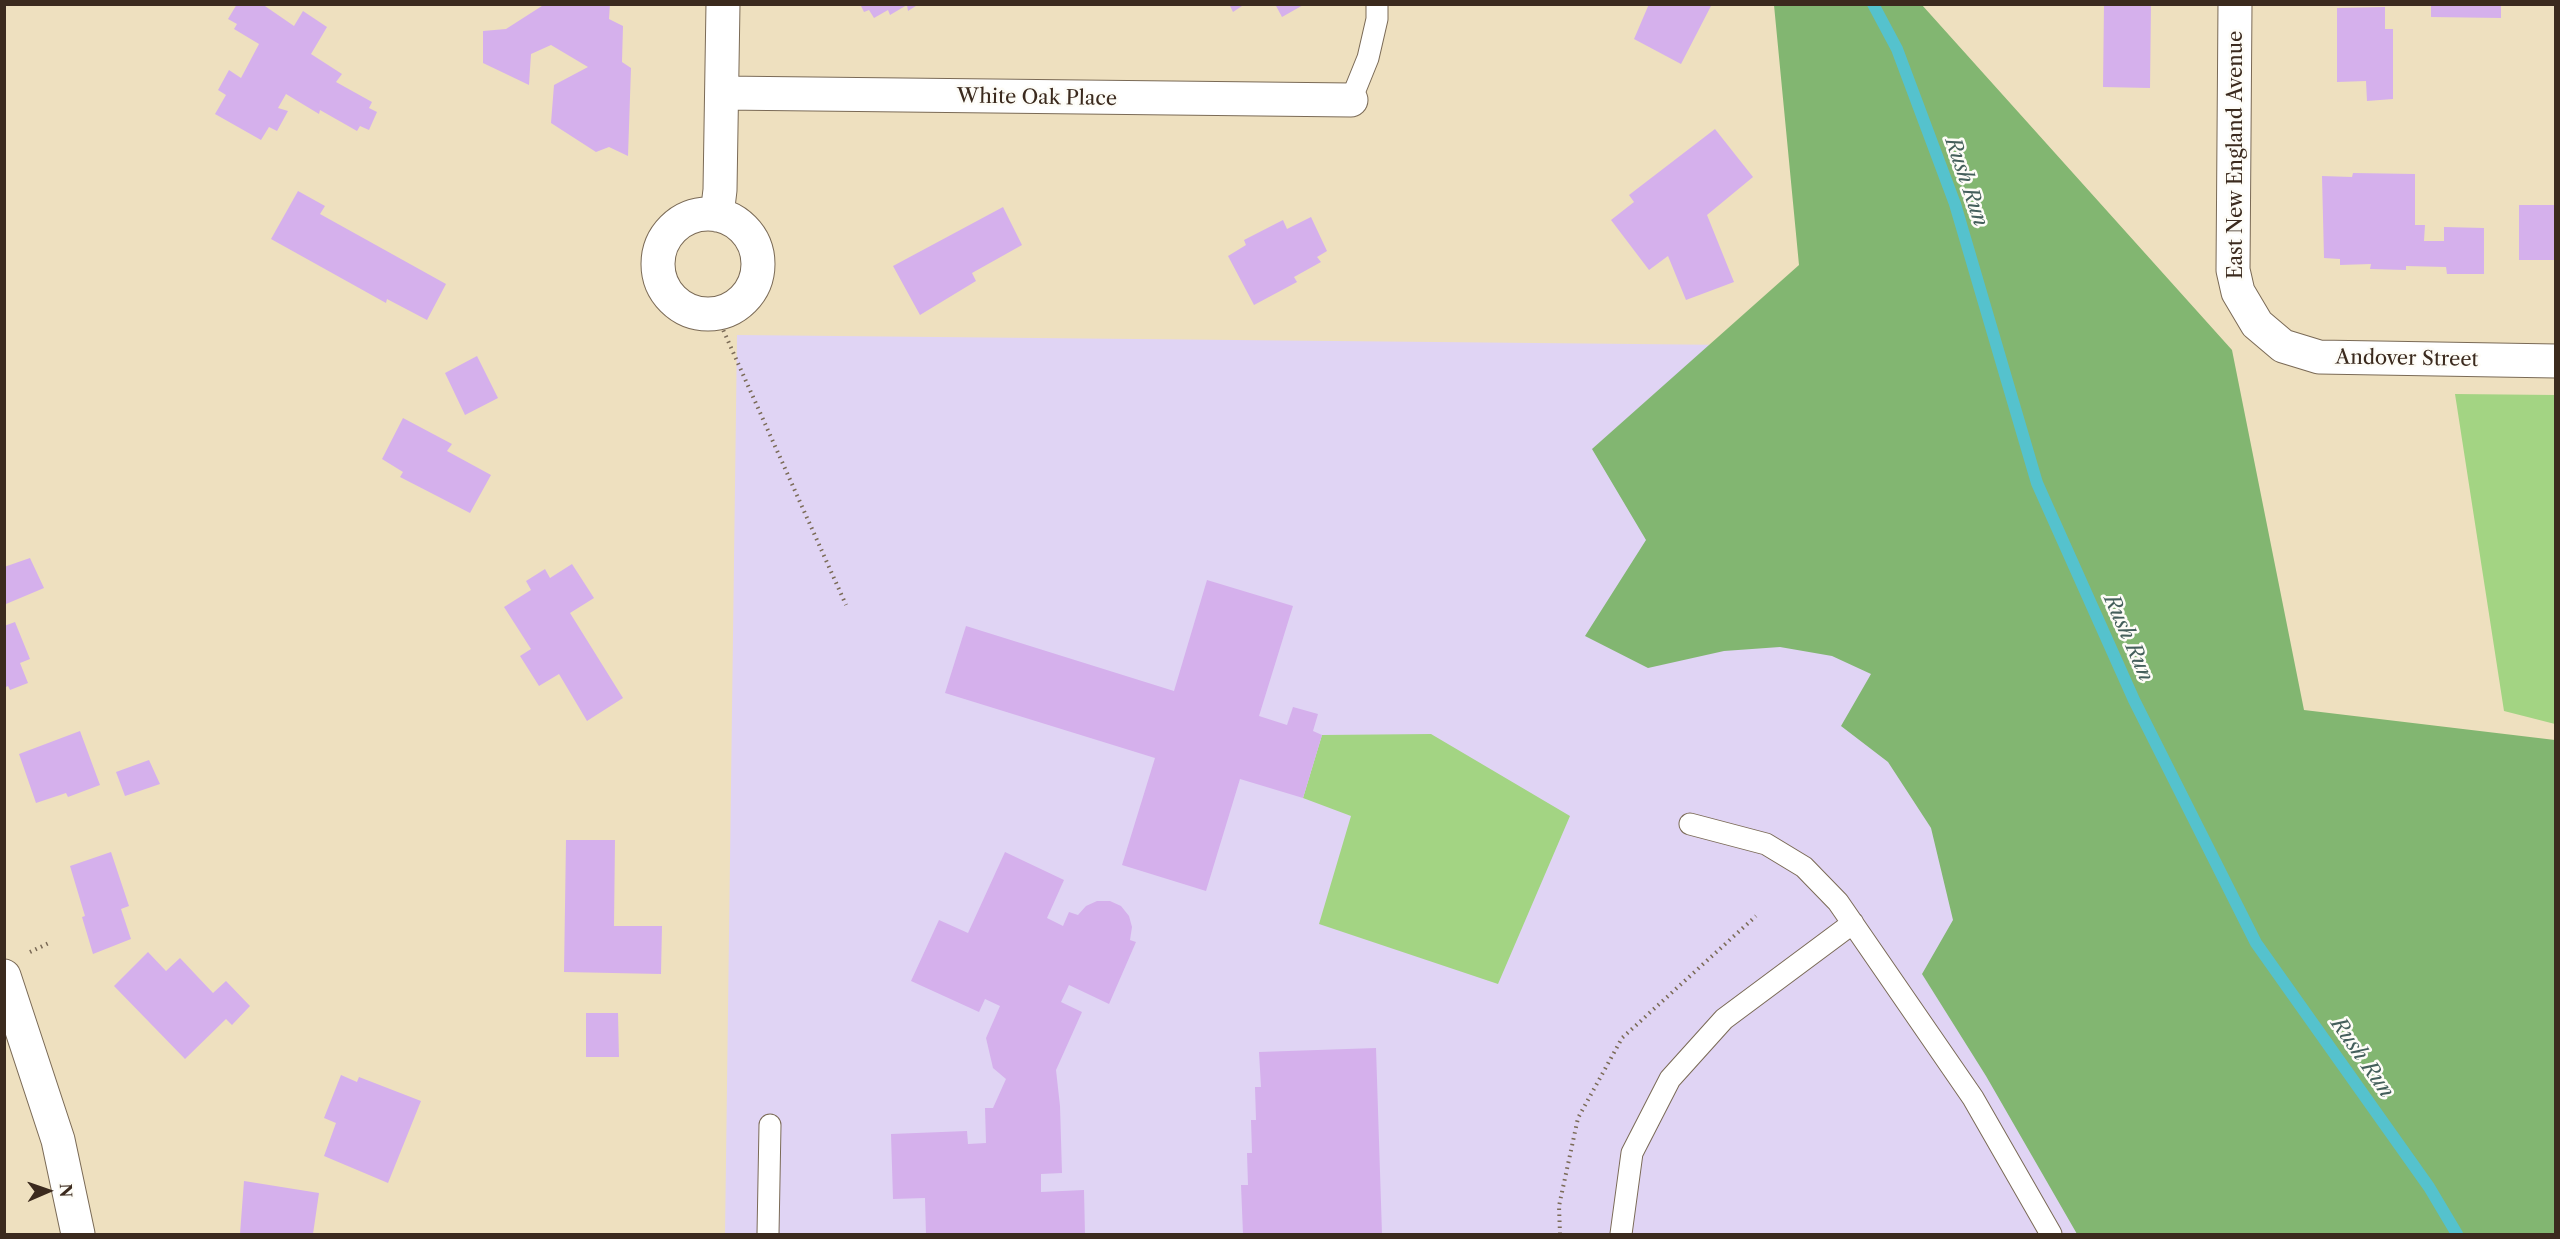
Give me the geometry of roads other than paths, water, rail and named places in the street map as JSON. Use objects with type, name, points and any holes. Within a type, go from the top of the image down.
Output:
[{"type":"street","points":[[717,215],[723,93],[723,4]]},
{"type":"street","name":"East New England Avenue","points":[[2235,4],[2233,270],[2242,303],[2265,332]]},
{"type":"street","name":"White Oak Place","points":[[723,93],[1351,100]]},
{"type":"street","points":[[702,215],[717,215],[730,220],[742,229],[754,247],[757,269],[754,284],[745,298],[732,308],[716,314],[700,314],[683,308],[670,297],[661,282],[658,268],[659,253],[665,239],[675,227],[687,219],[702,215]]},
{"type":"street","name":"Andover Street","points":[[2265,332],[2292,350],[2319,357],[2556,361]]},
{"type":"street","points":[[4,976],[58,1140],[78,1234]]},
{"type":"lane","points":[[1351,100],[1368,58],[1377,19],[1377,4]]},
{"type":"lane","points":[[1690,824],[1766,844],[1804,867],[1838,902],[1973,1098],[2051,1234]]},
{"type":"lane","points":[[1621,1234],[1632,1153],[1670,1079],[1724,1019],[1853,923]]},
{"type":"lane","points":[[768,1234],[770,1125]]},
{"type":"waterway","name":"Rush Run","points":[[1873,4],[1897,49],[1955,204],[2037,483],[2134,700],[2256,943],[2429,1187],[2457,1234]]}]
